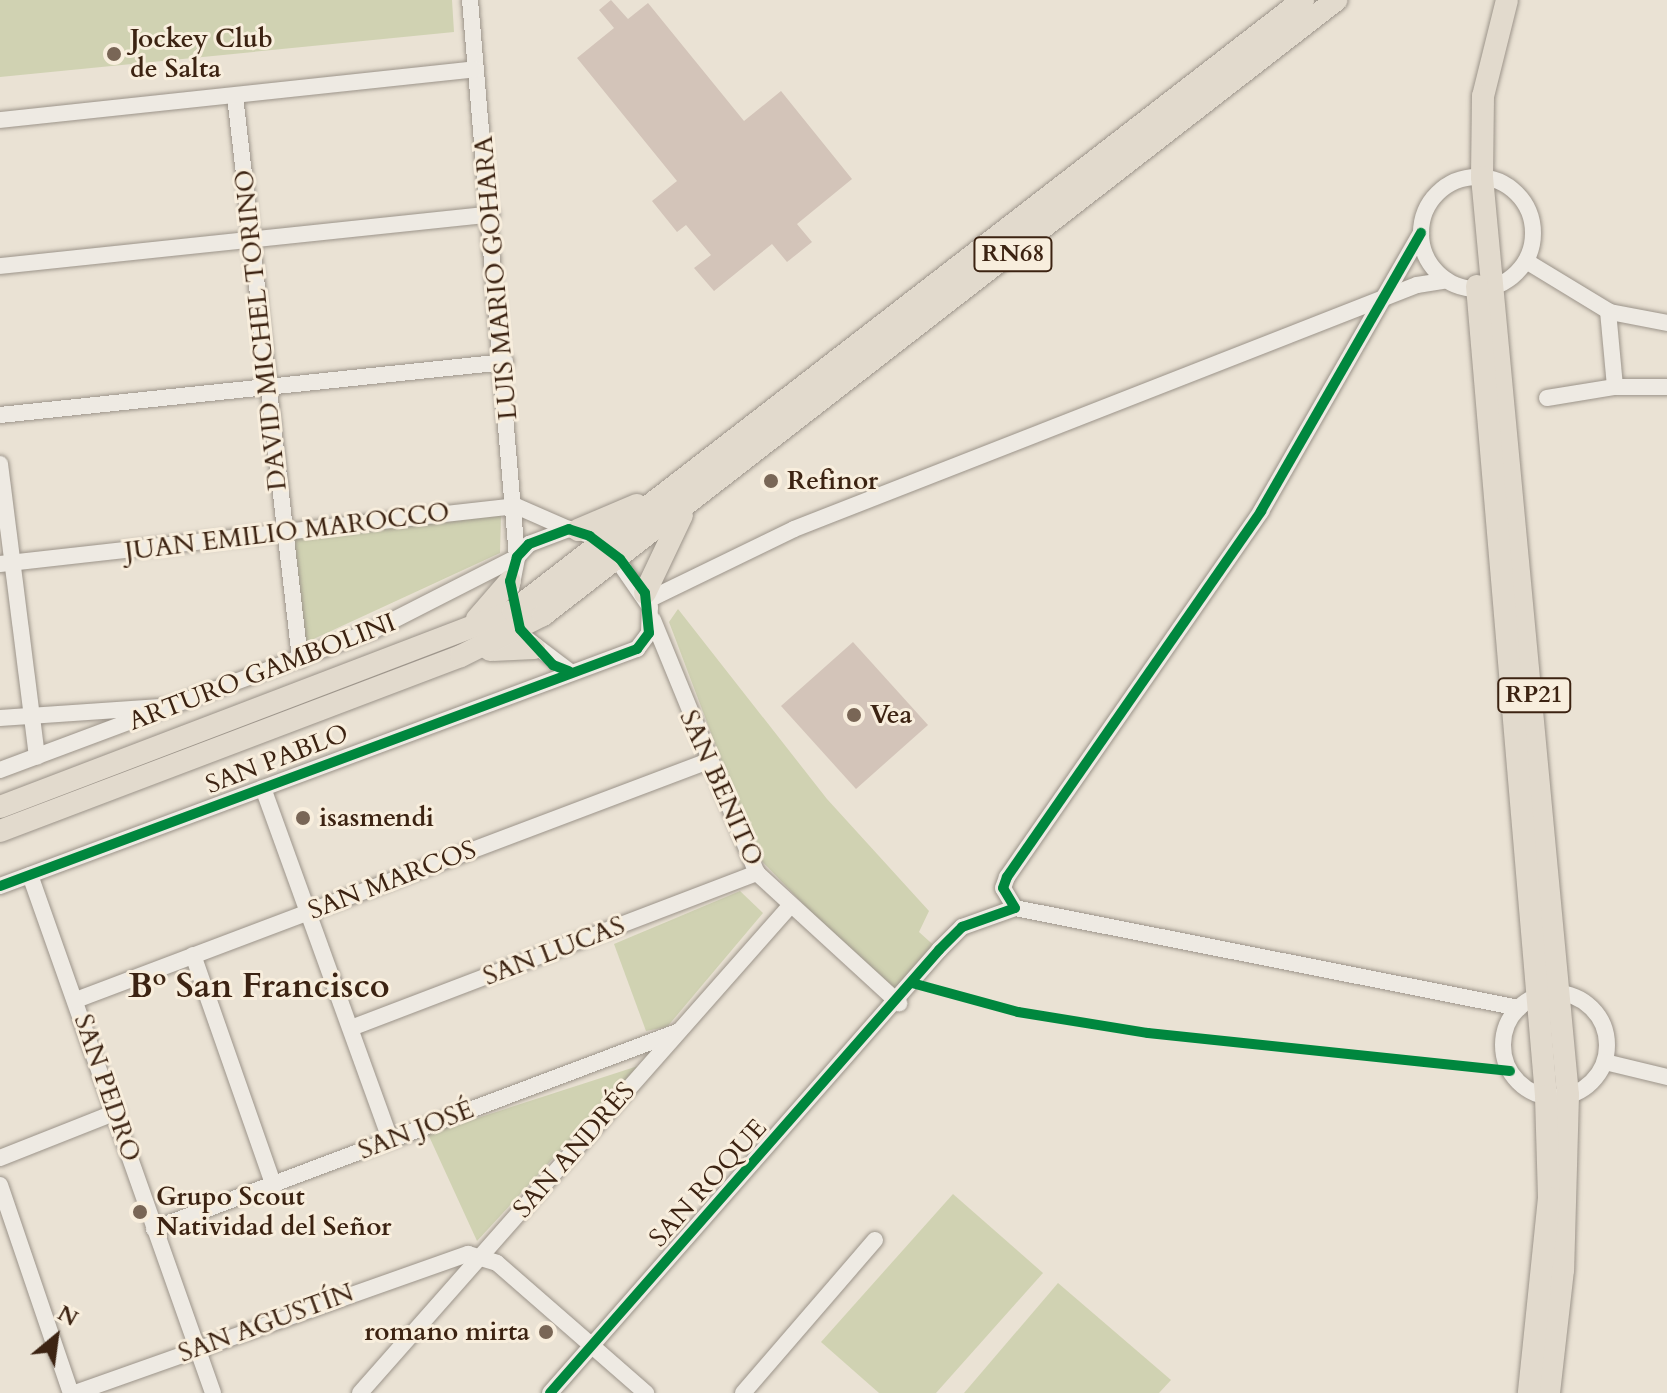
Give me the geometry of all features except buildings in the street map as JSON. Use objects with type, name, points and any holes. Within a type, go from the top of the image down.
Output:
[{"type":"main road","name":"RN68","points":[[516,620],[602,544],[698,473],[1303,0]]},
{"type":"main road","name":"RN68","points":[[0,831],[453,648],[516,620],[620,559],[1336,0]]},
{"type":"main road","name":"RP21","points":[[1491,0],[1470,88],[1557,1096],[1563,1270],[1549,1393]]},
{"type":"main road","name":"RP21","points":[[1476,177],[1483,96],[1507,0]]},
{"type":"main road","points":[[573,530],[698,473]]},
{"type":"main road","points":[[647,600],[688,506]]},
{"type":"main road","points":[[453,648],[510,581]]},
{"type":"main road","name":"RN68","points":[[0,807],[453,648]]},
{"type":"main road","points":[[453,648],[534,648]]},
{"type":"main road","name":"RP21","points":[[1529,1393],[1557,1096]]},
{"type":"street","name":"LUIS MARIO GOHARA","points":[[470,0],[516,506],[517,557],[510,581]]},
{"type":"street","points":[[0,120],[474,69]]},
{"type":"street","name":"DAVID MICHEL TORINO","points":[[235,96],[283,535],[300,659]]},
{"type":"street","points":[[647,600],[771,538],[1383,299],[1447,280],[1485,288],[1526,261],[1533,244],[1527,207],[1500,181],[1476,177],[1440,190],[1421,233],[1383,299],[1261,511],[1007,877],[1003,888],[1015,908],[1519,1008],[1550,995],[1599,1017],[1605,1062],[1597,1077],[1557,1096],[1521,1084],[1504,1055],[1504,1038],[1519,1008]]},
{"type":"street","points":[[0,266],[253,242],[491,214]]},
{"type":"street","points":[[1421,233],[1429,259],[1447,280]]},
{"type":"street","points":[[1526,261],[1608,311],[1667,323]]},
{"type":"street","points":[[1608,311],[1615,387]]},
{"type":"street","points":[[0,415],[267,390],[505,362]]},
{"type":"street","points":[[1547,398],[1615,387],[1667,387]]},
{"type":"street","points":[[0,464],[5,564],[37,757]]},
{"type":"street","points":[[516,506],[602,544],[620,559],[647,600],[649,633],[637,649],[665,659]]},
{"type":"street","name":"JUAN EMILIO MAROCCO","points":[[5,564],[283,535],[516,506]]},
{"type":"street","name":"ARTURO GAMBOLINI","points":[[0,770],[183,705],[437,602],[517,557],[541,537],[573,530]]},
{"type":"street","points":[[510,581],[516,620],[534,648],[569,671]]},
{"type":"street","name":"SAN BENITO","points":[[647,600],[665,659],[757,873],[789,907],[899,1003]]},
{"type":"street","name":"SAN PABLO","points":[[0,886],[569,671],[637,649]]},
{"type":"street","points":[[0,718],[183,705]]},
{"type":"street","name":"SAN MARCOS","points":[[76,1000],[708,761]]},
{"type":"street","points":[[263,788],[303,913],[351,1028],[390,1139]]},
{"type":"street","name":"SAN LUCAS","points":[[351,1028],[757,873]]},
{"type":"street","name":"SAN PEDRO","points":[[30,875],[213,1393]]},
{"type":"street","name":"SAN ANDRÉS","points":[[360,1393],[789,907]]},
{"type":"street","name":"SAN ROQUE","points":[[550,1393],[899,1003],[962,927],[1015,908]]},
{"type":"street","points":[[193,955],[274,1186]]},
{"type":"street","name":"SAN JOSÉ","points":[[154,1229],[678,1032]]},
{"type":"street","points":[[1605,1062],[1667,1077]]},
{"type":"street","points":[[0,1158],[116,1112]]},
{"type":"street","points":[[0,1185],[73,1393]]},
{"type":"street","points":[[743,1393],[875,1240]]},
{"type":"street","name":"SAN AGUSTÍN","points":[[73,1393],[457,1255],[481,1257]]},
{"type":"street","points":[[481,1257],[497,1263],[646,1393]]},
{"type":"green space","name":"Jockey Club de Salta","points":[[0,0],[452,0],[454,32],[0,77]]},
{"type":"green space","points":[[501,515],[500,553],[305,643],[283,535]]},
{"type":"green space","points":[[678,609],[827,799],[929,911],[919,932],[939,950],[899,1003],[758,857],[669,622]]},
{"type":"green space","points":[[740,891],[763,913],[667,1027],[646,1031],[614,944]]},
{"type":"green space","points":[[638,1066],[477,1241],[428,1134]]},
{"type":"green space","points":[[953,1194],[1043,1273],[936,1393],[879,1393],[821,1342]]},
{"type":"green space","points":[[1058,1283],[1171,1380],[1159,1393],[964,1393]]},
{"type":"cycle path","points":[[550,1393],[939,950],[962,927],[1015,908],[1003,888],[1007,877],[1261,511],[1421,233]]},
{"type":"cycle path","points":[[0,886],[637,649],[649,633],[645,593],[620,559],[590,536],[569,529],[529,544],[517,557],[510,581],[520,629],[553,665],[569,671]]},
{"type":"cycle path","points":[[912,983],[1018,1012],[1148,1033],[1510,1071]]},
{"type":"place","name":"Jockey Club de Salta","points":[[114,54]]},
{"type":"place","name":"Refinor","points":[[771,481]]},
{"type":"place","name":"Vea","points":[[854,715]]},
{"type":"place","name":"isasmendi","points":[[303,818]]},
{"type":"place","name":"Grupo Scout Natividad del Señor","points":[[140,1212]]},
{"type":"place","name":"romano mirta","points":[[546,1332]]},
{"type":"district","name":"Bº San Francisco","points":[[259,987]]}]
